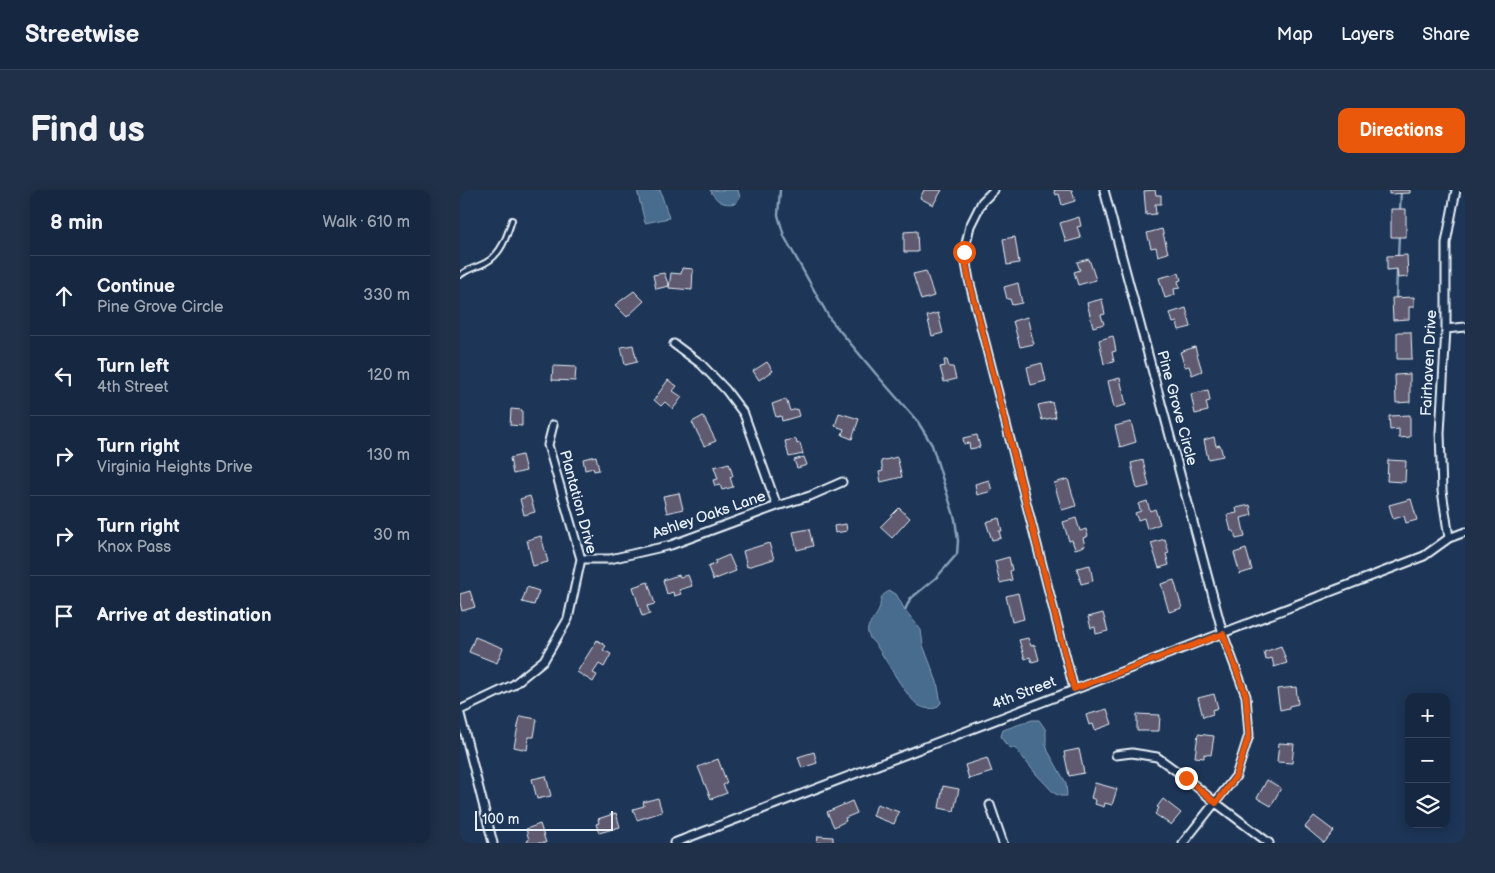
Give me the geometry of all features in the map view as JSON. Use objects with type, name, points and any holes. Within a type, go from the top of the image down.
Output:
[{"type":"street","points":[[994,190],[982,202],[970,226],[964,252],[969,280],[1074,689]]},
{"type":"street","name":"Pine Grove Circle","points":[[1104,190],[1223,634],[1246,696],[1249,735],[1236,776],[1183,843]]},
{"type":"street","name":"Fairhaven Drive","points":[[1449,538],[1442,491],[1440,433],[1446,329],[1446,243],[1456,190]]},
{"type":"street","points":[[1446,329],[1465,327]]},
{"type":"street","points":[[674,344],[701,364],[726,390],[744,414],[777,506]]},
{"type":"street","name":"Plantation Drive","points":[[460,712],[513,685],[544,660],[568,619],[581,559],[548,445],[553,425]]},
{"type":"street","name":"Ashley Oaks Lane","points":[[581,559],[610,559],[671,544],[810,496],[842,482]]},
{"type":"street","name":"4th Street","points":[[674,843],[691,840],[1074,689],[1223,634],[1424,556],[1449,538],[1465,532]]},
{"type":"street","points":[[460,712],[493,843]]},
{"type":"street","points":[[1116,755],[1132,753],[1157,757],[1269,843]]},
{"type":"street","points":[[990,805],[1002,843]]},
{"type":"lane","points":[[460,274],[470,268],[486,263],[500,249],[505,243],[512,220]]},
{"type":"water","points":[[637,190],[660,190],[669,218],[645,223]]},
{"type":"water","points":[[710,190],[738,190],[740,197],[736,203],[724,203],[717,200]]},
{"type":"water","points":[[890,591],[896,594],[905,610],[921,630],[923,645],[937,682],[941,703],[936,708],[922,707],[913,700],[902,687],[869,636],[868,629],[878,612],[881,598]]},
{"type":"water","points":[[1032,720],[1039,720],[1046,730],[1048,751],[1066,783],[1067,796],[1060,796],[1054,793],[1016,749],[1009,747],[1001,736],[1003,730]]},
{"type":"building","points":[[924,190],[942,190],[933,205],[920,198]]},
{"type":"building","points":[[1054,190],[1072,190],[1075,201],[1062,205],[1059,194],[1056,195]]},
{"type":"building","points":[[1155,190],[1156,195],[1161,195],[1161,204],[1155,204],[1156,214],[1146,215],[1144,191]]},
{"type":"building","points":[[1389,190],[1410,190],[1410,193],[1389,194]]},
{"type":"building","points":[[1391,209],[1406,209],[1406,237],[1391,237]]},
{"type":"building","points":[[1079,217],[1081,226],[1077,227],[1081,238],[1066,242],[1060,223]]},
{"type":"building","points":[[1162,229],[1168,253],[1158,256],[1156,247],[1151,248],[1147,233]]},
{"type":"building","points":[[917,231],[918,252],[904,252],[904,232]]},
{"type":"building","points":[[1015,237],[1019,263],[1007,265],[1003,239]]},
{"type":"building","points":[[1407,255],[1408,277],[1398,278],[1397,269],[1387,270],[1387,256]]},
{"type":"building","points":[[1089,259],[1096,280],[1078,285],[1074,272],[1080,270],[1077,262]]},
{"type":"building","points":[[682,268],[693,269],[692,290],[669,288],[671,273],[681,274]]},
{"type":"building","points":[[926,271],[934,296],[921,300],[913,274]]},
{"type":"building","points":[[664,273],[669,286],[656,289],[653,275]]},
{"type":"building","points":[[1179,273],[1181,280],[1178,281],[1180,288],[1174,289],[1175,295],[1165,298],[1159,278]]},
{"type":"building","points":[[1018,283],[1022,303],[1012,305],[1010,299],[1007,299],[1004,287]]},
{"type":"building","points":[[634,291],[644,301],[627,317],[615,305]]},
{"type":"building","points":[[1414,297],[1414,307],[1409,307],[1409,319],[1393,320],[1392,298]]},
{"type":"building","points":[[1102,299],[1105,314],[1101,315],[1104,324],[1093,327],[1087,303]]},
{"type":"building","points":[[1186,308],[1191,327],[1179,330],[1177,322],[1173,323],[1170,313]]},
{"type":"building","points":[[938,313],[943,333],[932,336],[927,316]]},
{"type":"building","points":[[1027,317],[1034,344],[1020,347],[1013,321]]},
{"type":"building","points":[[1397,332],[1411,332],[1412,359],[1397,359]]},
{"type":"building","points":[[1113,336],[1116,351],[1112,352],[1114,362],[1104,364],[1099,340]]},
{"type":"building","points":[[633,345],[637,362],[625,365],[621,347]]},
{"type":"building","points":[[1195,347],[1202,371],[1192,375],[1189,366],[1185,367],[1180,352]]},
{"type":"building","points":[[944,360],[947,360],[949,367],[953,367],[956,379],[944,382],[940,367],[945,366]]},
{"type":"building","points":[[767,362],[773,371],[759,380],[753,371]]},
{"type":"building","points":[[1042,363],[1046,381],[1031,385],[1027,367]]},
{"type":"building","points":[[553,366],[576,367],[575,381],[552,380]]},
{"type":"building","points":[[1410,374],[1410,402],[1396,403],[1395,375]]},
{"type":"building","points":[[1120,378],[1126,405],[1114,408],[1108,381]]},
{"type":"building","points":[[668,380],[677,386],[673,391],[682,397],[673,409],[665,402],[661,406],[654,400]]},
{"type":"building","points":[[1208,390],[1210,401],[1206,402],[1208,411],[1195,414],[1191,394]]},
{"type":"building","points":[[786,399],[790,411],[797,409],[799,416],[782,421],[781,416],[776,417],[772,404]]},
{"type":"building","points":[[1052,402],[1056,417],[1042,420],[1038,405]]},
{"type":"building","points":[[511,409],[522,410],[522,426],[510,425]]},
{"type":"building","points":[[839,413],[859,419],[852,439],[842,435],[844,429],[835,426]]},
{"type":"building","points":[[1410,415],[1410,437],[1399,438],[1399,429],[1390,430],[1389,416]]},
{"type":"building","points":[[703,416],[716,441],[704,446],[692,422]]},
{"type":"building","points":[[1131,422],[1136,442],[1120,447],[1115,426]]},
{"type":"building","points":[[977,435],[980,447],[970,449],[969,443],[964,444],[963,438]]},
{"type":"building","points":[[1214,437],[1216,446],[1220,445],[1223,456],[1208,459],[1204,440]]},
{"type":"building","points":[[796,439],[797,444],[800,443],[803,454],[789,457],[785,441]]},
{"type":"building","points":[[522,455],[526,471],[513,474],[510,458]]},
{"type":"building","points":[[596,456],[599,470],[594,471],[593,468],[585,470],[583,459]]},
{"type":"building","points":[[804,457],[807,465],[797,468],[794,460]]},
{"type":"building","points":[[897,457],[902,477],[881,482],[879,472],[883,471],[881,461]]},
{"type":"building","points":[[1143,460],[1149,486],[1137,489],[1131,463]]},
{"type":"building","points":[[1388,460],[1406,461],[1405,482],[1387,481]]},
{"type":"building","points":[[729,463],[733,476],[730,477],[733,487],[722,490],[720,485],[715,486],[713,480],[718,479],[714,467]]},
{"type":"building","points":[[1068,479],[1076,506],[1062,510],[1054,483]]},
{"type":"building","points":[[989,480],[992,491],[977,495],[975,484]]},
{"type":"building","points":[[679,493],[683,509],[667,513],[663,496]]},
{"type":"building","points":[[530,496],[535,512],[524,515],[520,499]]},
{"type":"building","points":[[1411,499],[1417,520],[1406,523],[1404,516],[1393,519],[1389,505]]},
{"type":"building","points":[[1147,501],[1150,511],[1155,509],[1160,524],[1147,529],[1144,518],[1138,520],[1135,513],[1141,511],[1138,504]]},
{"type":"building","points":[[1250,505],[1252,515],[1241,518],[1245,537],[1236,539],[1234,531],[1231,531],[1227,515],[1237,513],[1236,508]]},
{"type":"building","points":[[899,508],[910,518],[892,538],[880,527]]},
{"type":"building","points":[[999,518],[1002,531],[999,531],[1001,538],[992,540],[986,522]]},
{"type":"building","points":[[1076,518],[1080,531],[1086,529],[1088,536],[1083,538],[1085,546],[1075,549],[1072,540],[1069,541],[1063,522]]},
{"type":"building","points":[[846,524],[847,531],[835,533],[834,526]]},
{"type":"building","points":[[809,529],[813,546],[797,550],[793,532]]},
{"type":"building","points":[[541,536],[548,562],[533,566],[527,540]]},
{"type":"building","points":[[1165,539],[1169,553],[1166,554],[1169,565],[1159,568],[1151,543]]},
{"type":"building","points":[[769,543],[774,559],[747,567],[743,551]]},
{"type":"building","points":[[1246,549],[1252,570],[1240,574],[1234,553]]},
{"type":"building","points":[[729,555],[736,571],[713,580],[708,567],[716,563],[715,561]]},
{"type":"building","points":[[1009,557],[1012,580],[1000,583],[995,561]]},
{"type":"building","points":[[1090,565],[1093,581],[1081,584],[1077,568]]},
{"type":"building","points":[[679,575],[680,577],[688,575],[692,586],[679,590],[681,594],[674,596],[673,592],[667,594],[663,580]]},
{"type":"building","points":[[1174,580],[1182,608],[1169,612],[1161,584]]},
{"type":"building","points":[[648,582],[655,604],[647,606],[650,614],[642,616],[633,587]]},
{"type":"building","points":[[527,587],[539,591],[534,605],[522,602]]},
{"type":"building","points":[[470,591],[475,607],[462,611],[460,594]]},
{"type":"building","points":[[1018,593],[1024,619],[1012,622],[1006,596]]},
{"type":"building","points":[[1103,613],[1108,631],[1096,634],[1095,627],[1091,628],[1088,617]]},
{"type":"building","points":[[475,637],[503,648],[497,663],[469,652]]},
{"type":"building","points":[[1028,638],[1031,646],[1035,645],[1039,660],[1032,662],[1030,657],[1025,659],[1019,640]]},
{"type":"building","points":[[597,640],[606,646],[603,650],[611,654],[604,667],[599,664],[593,673],[597,675],[593,682],[577,672]]},
{"type":"building","points":[[1281,646],[1287,663],[1274,667],[1272,658],[1266,660],[1264,652]]},
{"type":"building","points":[[1296,687],[1298,704],[1280,710],[1277,689]]},
{"type":"building","points":[[1214,694],[1218,708],[1212,710],[1213,714],[1203,717],[1198,698]]},
{"type":"building","points":[[1107,709],[1112,724],[1095,730],[1093,724],[1089,725],[1086,715]]},
{"type":"building","points":[[1137,714],[1160,715],[1159,731],[1137,731]]},
{"type":"building","points":[[520,716],[537,719],[534,737],[529,737],[527,750],[514,747]]},
{"type":"building","points":[[1198,734],[1214,736],[1211,755],[1204,754],[1204,758],[1195,757]]},
{"type":"building","points":[[1279,743],[1294,744],[1292,763],[1277,762]]},
{"type":"building","points":[[1079,749],[1084,773],[1069,776],[1064,752]]},
{"type":"building","points":[[814,752],[817,763],[802,768],[798,757]]},
{"type":"building","points":[[987,758],[992,772],[969,779],[965,765]]},
{"type":"building","points":[[718,759],[727,783],[723,785],[727,793],[711,799],[698,767]]},
{"type":"building","points":[[546,776],[551,796],[537,799],[532,779]]},
{"type":"building","points":[[1267,780],[1281,788],[1271,806],[1257,798]]},
{"type":"building","points":[[1095,783],[1117,789],[1112,805],[1105,803],[1104,807],[1095,804],[1096,800],[1091,798]]},
{"type":"building","points":[[943,786],[959,789],[954,811],[939,808]]},
{"type":"building","points":[[658,798],[662,812],[637,820],[633,809],[644,806],[643,802]]},
{"type":"building","points":[[1163,799],[1181,813],[1171,825],[1155,814],[1159,808],[1157,807]]},
{"type":"building","points":[[852,801],[857,813],[845,818],[846,821],[834,827],[827,812]]},
{"type":"building","points":[[877,804],[899,812],[894,824],[873,816]]},
{"type":"building","points":[[616,813],[620,827],[599,833],[596,824],[599,823],[598,819]]},
{"type":"building","points":[[1314,816],[1334,831],[1324,843],[1305,827]]},
{"type":"building","points":[[540,824],[546,843],[528,843],[526,829]]},
{"type":"building","points":[[818,836],[833,837],[833,843],[817,843]]},
{"type":"waterway","points":[[780,190],[778,215],[784,236],[830,319],[918,422],[932,445],[955,519],[958,541],[957,554],[937,577],[910,599],[905,610]]},
{"type":"waterway","points":[[1400,212],[1401,190]]},
{"type":"waterway","points":[[1398,257],[1399,235]]},
{"type":"waterway","points":[[1396,299],[1397,270]]},
{"type":"route","points":[[964,252],[969,280],[1074,689],[1223,634],[1246,696],[1249,735],[1236,776],[1216,803],[1186,778]]}]
